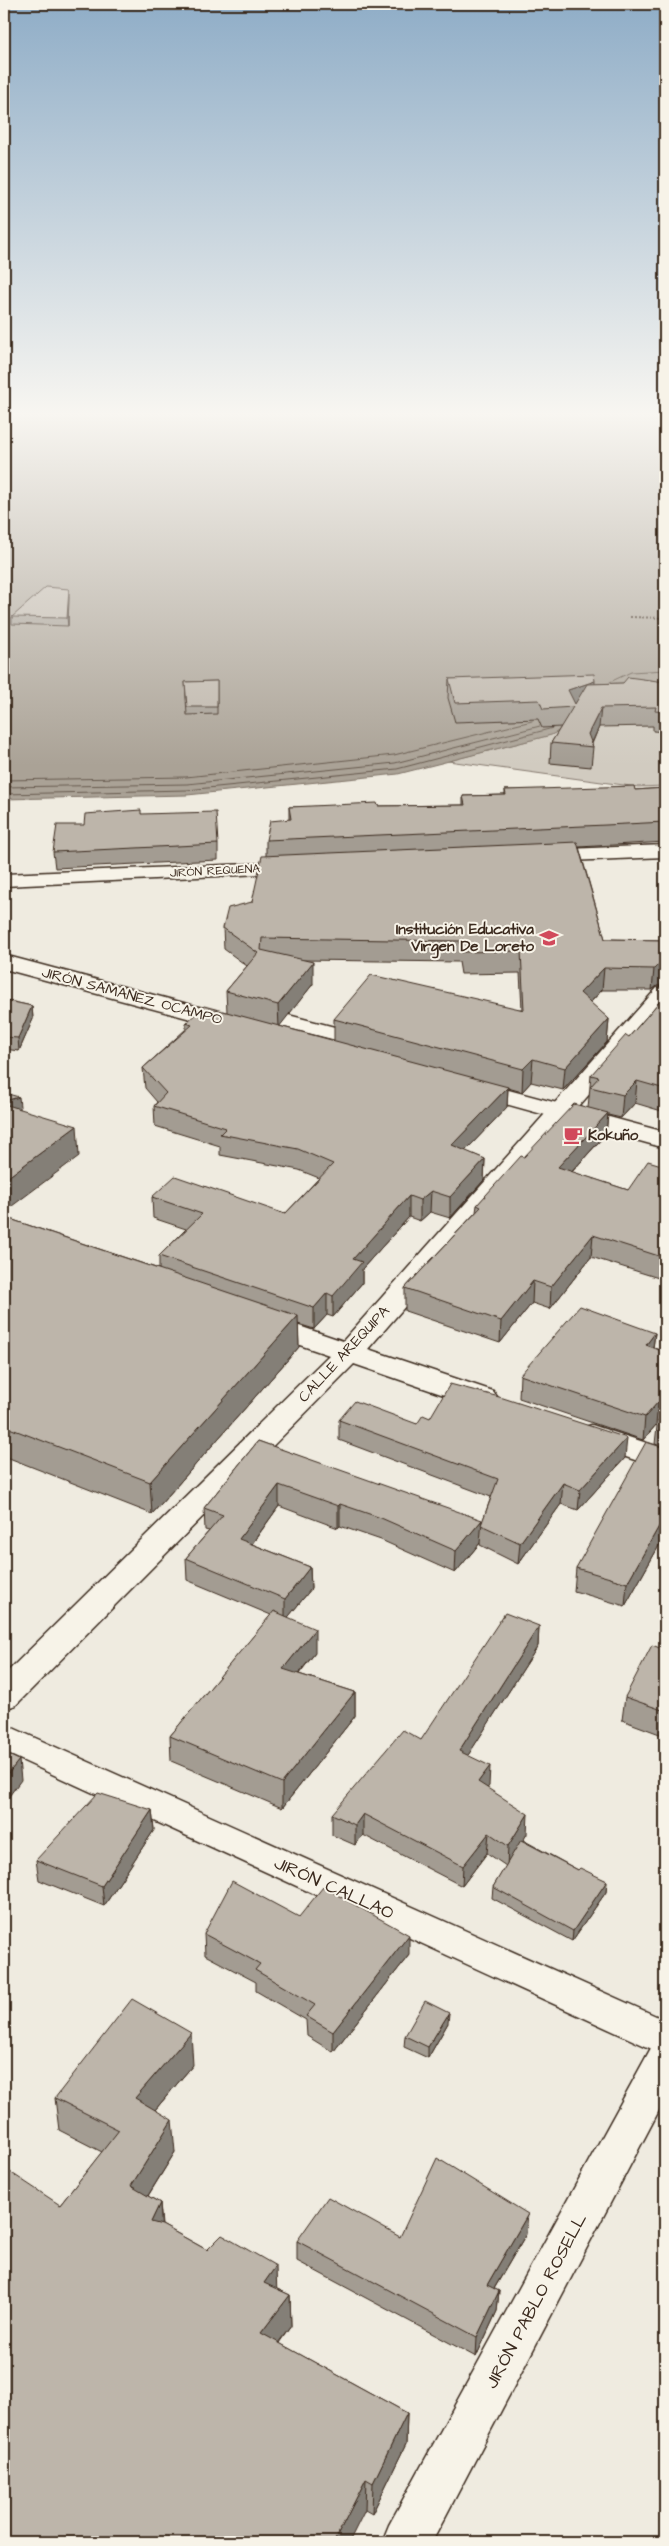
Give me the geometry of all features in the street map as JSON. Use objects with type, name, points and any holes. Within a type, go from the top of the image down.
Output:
[{"type":"street","points":[[665,851],[527,863],[665,862]]},
{"type":"street","name":"JIRÓN REQUENA","points":[[4,880],[308,873],[4,889]]},
{"type":"street","name":"JIRÓN SAMANEZ OCAMPO","points":[[4,948],[383,1055],[4,962]]},
{"type":"street","name":"CALLE AREQUIPA","points":[[4,1696],[349,1352],[565,1103],[665,993]]},
{"type":"street","points":[[460,1075],[565,1103],[665,1123]]},
{"type":"street","points":[[565,1103],[665,1140]]},
{"type":"street","points":[[237,1314],[507,1406]]},
{"type":"street","points":[[563,1425],[665,1460]]},
{"type":"street","name":"JIRÓN CALLAO","points":[[4,1737],[665,2038]]},
{"type":"street","name":"JIRÓN PABLO ROSELL","points":[[406,2542],[665,2060]]},
{"type":"path","points":[[630,616],[665,618]]},
{"type":"shaded area","points":[[665,689],[665,786],[638,787],[448,761],[551,735],[636,690]]},
{"type":"water","points":[[4,529],[665,529],[665,689],[636,690],[551,735],[398,774],[187,795],[4,799]]},
{"type":"building","points":[[46,587],[69,589],[67,618],[12,617]]},
{"type":"building","points":[[594,674],[595,681],[568,690],[575,704],[587,684],[623,683],[628,677],[665,682],[665,712],[655,711],[656,707],[601,708],[588,734],[593,747],[551,743],[573,707],[543,709],[539,700],[455,703],[449,679]]},
{"type":"building","points":[[217,681],[217,707],[187,707],[185,682]]},
{"type":"building","points":[[634,786],[635,790],[665,788],[665,822],[266,840],[270,821],[291,819],[289,807],[377,803],[378,806],[465,805],[463,796],[506,795],[505,790]]},
{"type":"building","points":[[141,810],[141,814],[216,812],[218,844],[53,852],[57,825],[84,825],[85,814]]},
{"type":"building","points":[[577,842],[605,939],[665,940],[665,963],[659,964],[654,969],[604,968],[580,993],[609,1019],[565,1068],[533,1059],[523,1069],[334,1019],[371,975],[524,1010],[521,951],[461,952],[460,941],[262,938],[261,950],[313,962],[278,1005],[226,991],[258,953],[223,928],[228,908],[252,902],[262,856]]},
{"type":"building","points":[[665,995],[665,1089],[637,1081],[623,1095],[590,1087],[599,1077],[591,1075],[626,1035],[629,1037]]},
{"type":"building","points":[[4,1000],[32,1006],[18,1038],[4,1037]]},
{"type":"building","points":[[204,1006],[508,1087],[452,1145],[485,1159],[450,1197],[431,1191],[420,1200],[409,1196],[353,1259],[362,1262],[333,1296],[327,1293],[314,1308],[159,1256],[202,1214],[152,1197],[175,1176],[285,1214],[333,1164],[298,1149],[220,1134],[226,1128],[154,1106],[166,1093],[143,1068],[192,1025],[186,1023]]},
{"type":"building","points":[[4,1093],[19,1097],[4,1101]]},
{"type":"building","points":[[4,1104],[77,1126],[4,1180]]},
{"type":"building","points":[[574,1104],[608,1113],[558,1167],[628,1190],[648,1161],[665,1166],[665,1258],[593,1235],[551,1287],[533,1281],[501,1321],[405,1288],[481,1207],[477,1205],[521,1156],[524,1157]]},
{"type":"building","points":[[4,1217],[298,1316],[150,1482],[4,1426]]},
{"type":"building","points":[[580,1306],[655,1333],[646,1345],[665,1352],[665,1407],[658,1402],[645,1417],[520,1375]]},
{"type":"building","points":[[450,1384],[503,1398],[627,1438],[580,1490],[563,1483],[520,1543],[481,1525],[498,1479],[339,1420],[355,1401],[417,1424],[423,1415],[430,1418]]},
{"type":"building","points":[[665,1408],[665,1424],[658,1421]]},
{"type":"building","points":[[258,1441],[482,1520],[456,1551],[381,1518],[340,1504],[338,1506],[279,1485],[239,1539],[310,1567],[285,1599],[186,1558],[223,1515],[204,1508]]},
{"type":"building","points":[[646,1442],[665,1448],[665,1522],[662,1521],[627,1583],[576,1568]]},
{"type":"building","points":[[274,1611],[315,1629],[283,1669],[355,1692],[282,1783],[170,1736]]},
{"type":"building","points":[[505,1613],[539,1626],[459,1751],[490,1766],[478,1782],[528,1814],[508,1846],[489,1833],[463,1866],[363,1814],[355,1825],[332,1814],[403,1730],[421,1740]]},
{"type":"building","points":[[652,1645],[665,1650],[665,1711],[625,1697]]},
{"type":"building","points":[[4,1753],[19,1760],[4,1779]]},
{"type":"building","points":[[98,1793],[152,1810],[102,1886],[36,1860]]},
{"type":"building","points":[[521,1840],[578,1870],[580,1868],[607,1881],[573,1931],[493,1887]]},
{"type":"building","points":[[232,1881],[299,1917],[323,1887],[409,1935],[333,2032],[306,2016],[315,2005],[255,1970],[260,1964],[204,1934]]},
{"type":"building","points":[[132,1999],[191,2033],[135,2098],[172,2120],[131,2186],[160,2203],[151,2222],[162,2225],[207,2250],[222,2235],[276,2266],[264,2283],[290,2295],[261,2333],[407,2413],[373,2483],[366,2479],[334,2542],[4,2542],[4,2168],[60,2205],[119,2130],[55,2098]]},
{"type":"building","points":[[425,2001],[449,2013],[428,2047],[405,2036]]},
{"type":"building","points":[[437,2158],[528,2214],[487,2285],[499,2291],[477,2337],[297,2241],[328,2197],[400,2237]]},
{"type":"place","name":"Institución Educativa Virgen De Loreto","points":[[549,938]]},
{"type":"place","name":"Kokuño","points":[[573,1135]]}]
